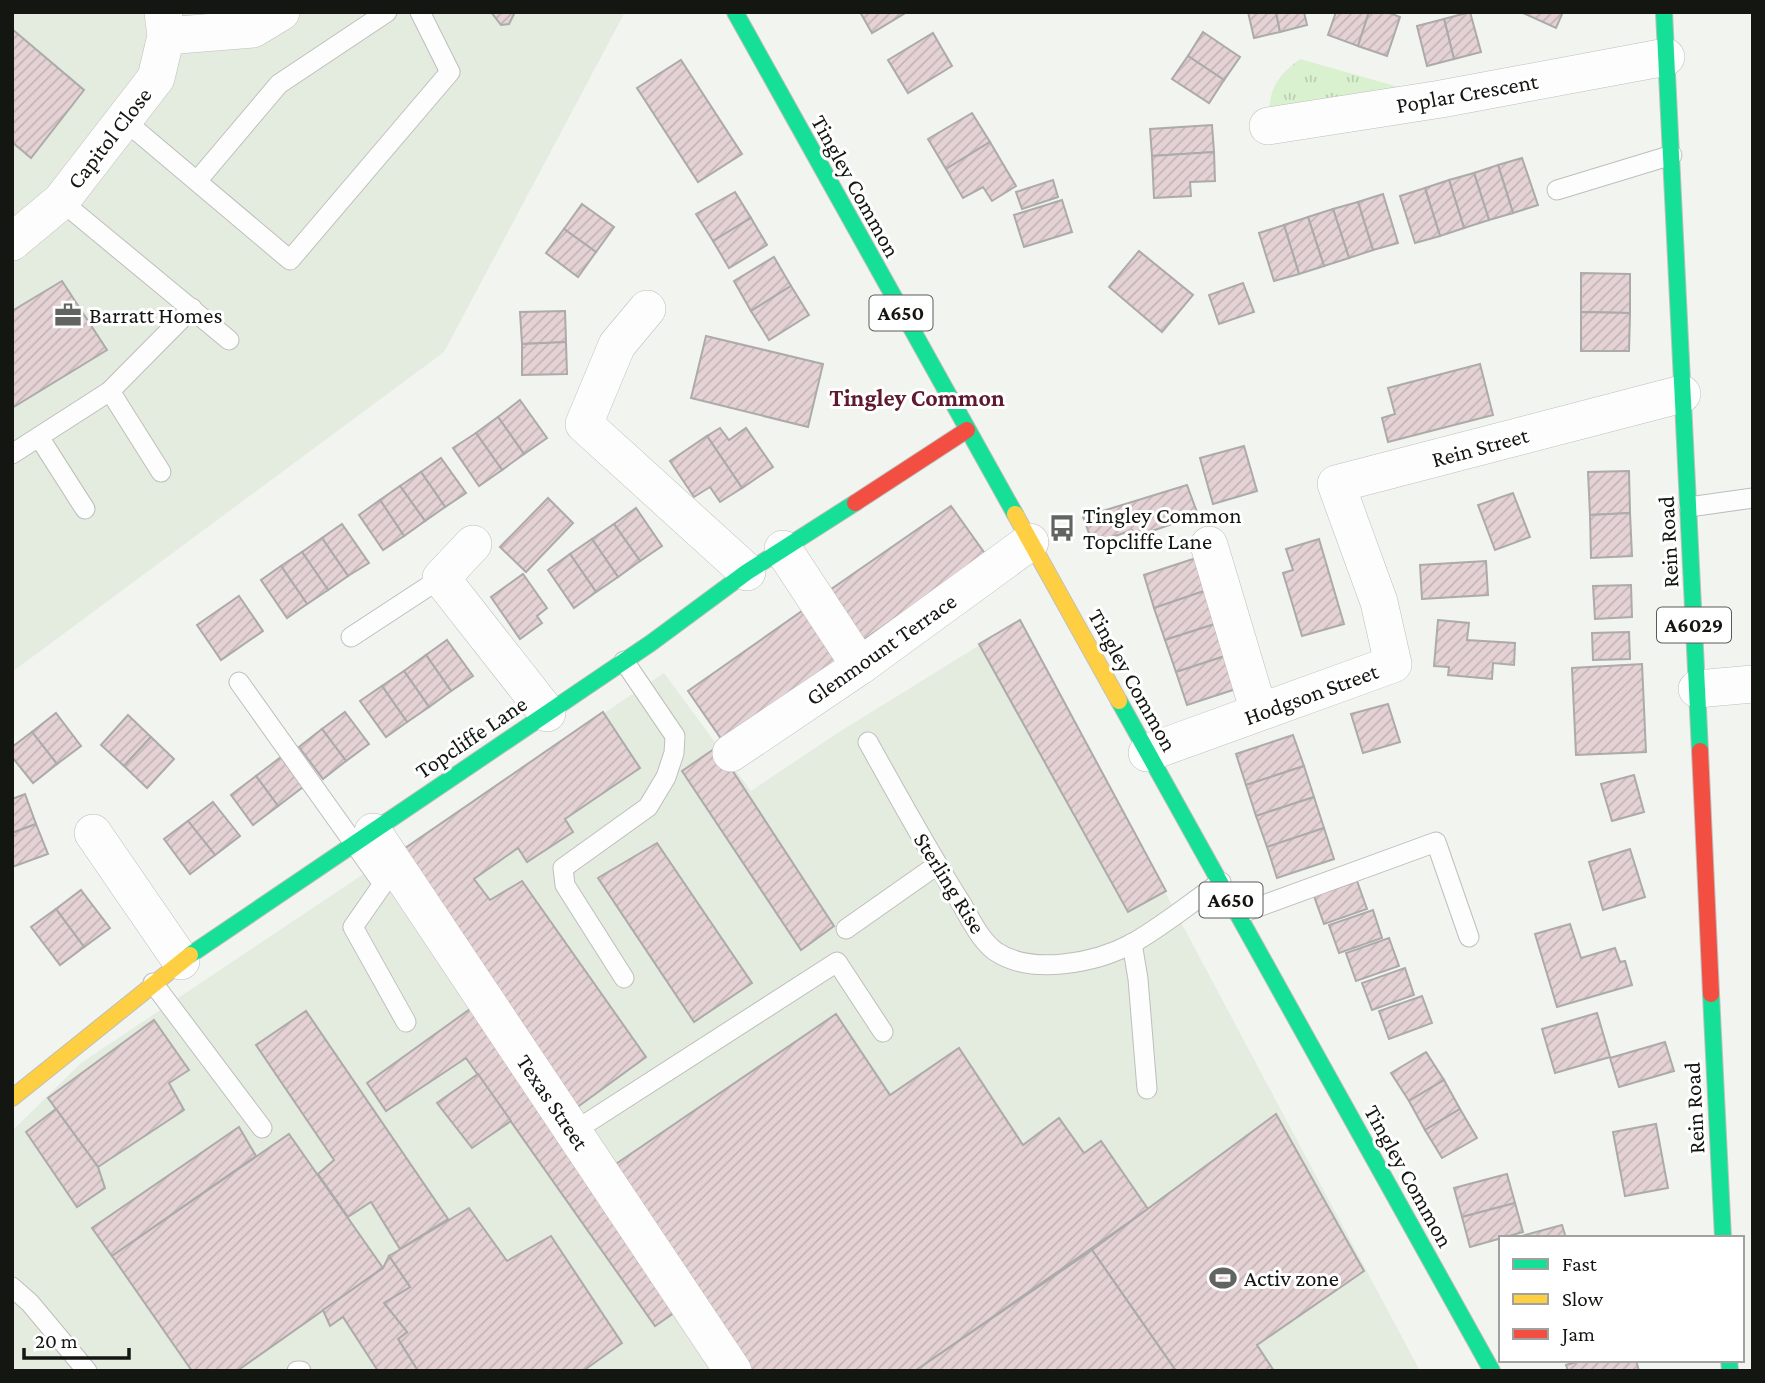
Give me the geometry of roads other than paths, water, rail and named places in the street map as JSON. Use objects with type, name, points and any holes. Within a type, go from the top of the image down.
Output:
[{"type":"main road","name":"Tingley Common","points":[[735,12],[1492,1371]]},
{"type":"main road","name":"Rein Road","points":[[1664,12],[1723,1236]]},
{"type":"main road","name":"Topcliffe Lane","points":[[12,1098],[181,961],[624,661],[747,572],[968,430]]},
{"type":"street","points":[[165,24],[253,29],[281,12]]},
{"type":"street","name":"Capitol Close","points":[[12,242],[61,201],[156,78],[165,24]]},
{"type":"street","name":"Poplar Crescent","points":[[1268,127],[1441,99],[1666,57]]},
{"type":"street","points":[[647,309],[617,345],[584,424],[747,572]]},
{"type":"street","name":"Rein Street","points":[[1358,541],[1336,484],[1682,394]]},
{"type":"street","name":"Hodgson Street","points":[[1147,753],[1394,664],[1379,602],[1358,541]]},
{"type":"street","name":"Glenmount Terrace","points":[[731,753],[860,666],[1030,542]]},
{"type":"street","points":[[473,544],[441,578],[547,713]]},
{"type":"street","points":[[1209,545],[1259,712]]},
{"type":"street","points":[[783,549],[860,666]]},
{"type":"street","points":[[1697,689],[1753,684]]},
{"type":"street","points":[[93,833],[181,961]]},
{"type":"street","name":"Texas Street","points":[[364,838],[573,1132],[733,1371]]},
{"type":"lane","points":[[197,181],[279,84],[387,12]]},
{"type":"lane","points":[[124,120],[290,260],[450,72],[446,59],[420,12]]},
{"type":"lane","points":[[1557,190],[1672,155]]},
{"type":"lane","points":[[61,201],[229,340]]},
{"type":"lane","points":[[12,454],[110,391],[191,308]]},
{"type":"lane","points":[[110,391],[161,472]]},
{"type":"lane","points":[[39,437],[85,509]]},
{"type":"lane","points":[[1689,507],[1753,498]]},
{"type":"lane","points":[[351,637],[441,578]]},
{"type":"lane","points":[[624,661],[674,736],[674,753],[666,777],[648,807],[562,868],[565,885],[624,978]]},
{"type":"lane","points":[[239,682],[364,838],[383,884],[353,927],[406,1022]]},
{"type":"lane","name":"Sterling Rise","points":[[868,742],[937,865],[978,930],[993,950],[1007,957],[1026,963],[1057,965],[1132,943],[1221,882]]},
{"type":"lane","points":[[1239,914],[1436,842],[1469,937]]},
{"type":"lane","points":[[846,929],[937,865]]},
{"type":"lane","points":[[1132,943],[1138,979],[1147,1089]]},
{"type":"lane","points":[[573,1132],[837,962],[883,1032]]},
{"type":"lane","points":[[153,983],[262,1128]]},
{"type":"lane","points":[[12,1287],[30,1303],[88,1371]]},
{"type":"place","name":"Barratt Homes","points":[[68,315]]},
{"type":"place","name":"Tingley Common Topcliffe Lane","points":[[1062,528]]},
{"type":"place","name":"Activ zone","points":[[1223,1278]]},
{"type":"district","name":"Tingley Common","points":[[917,398]]}]
